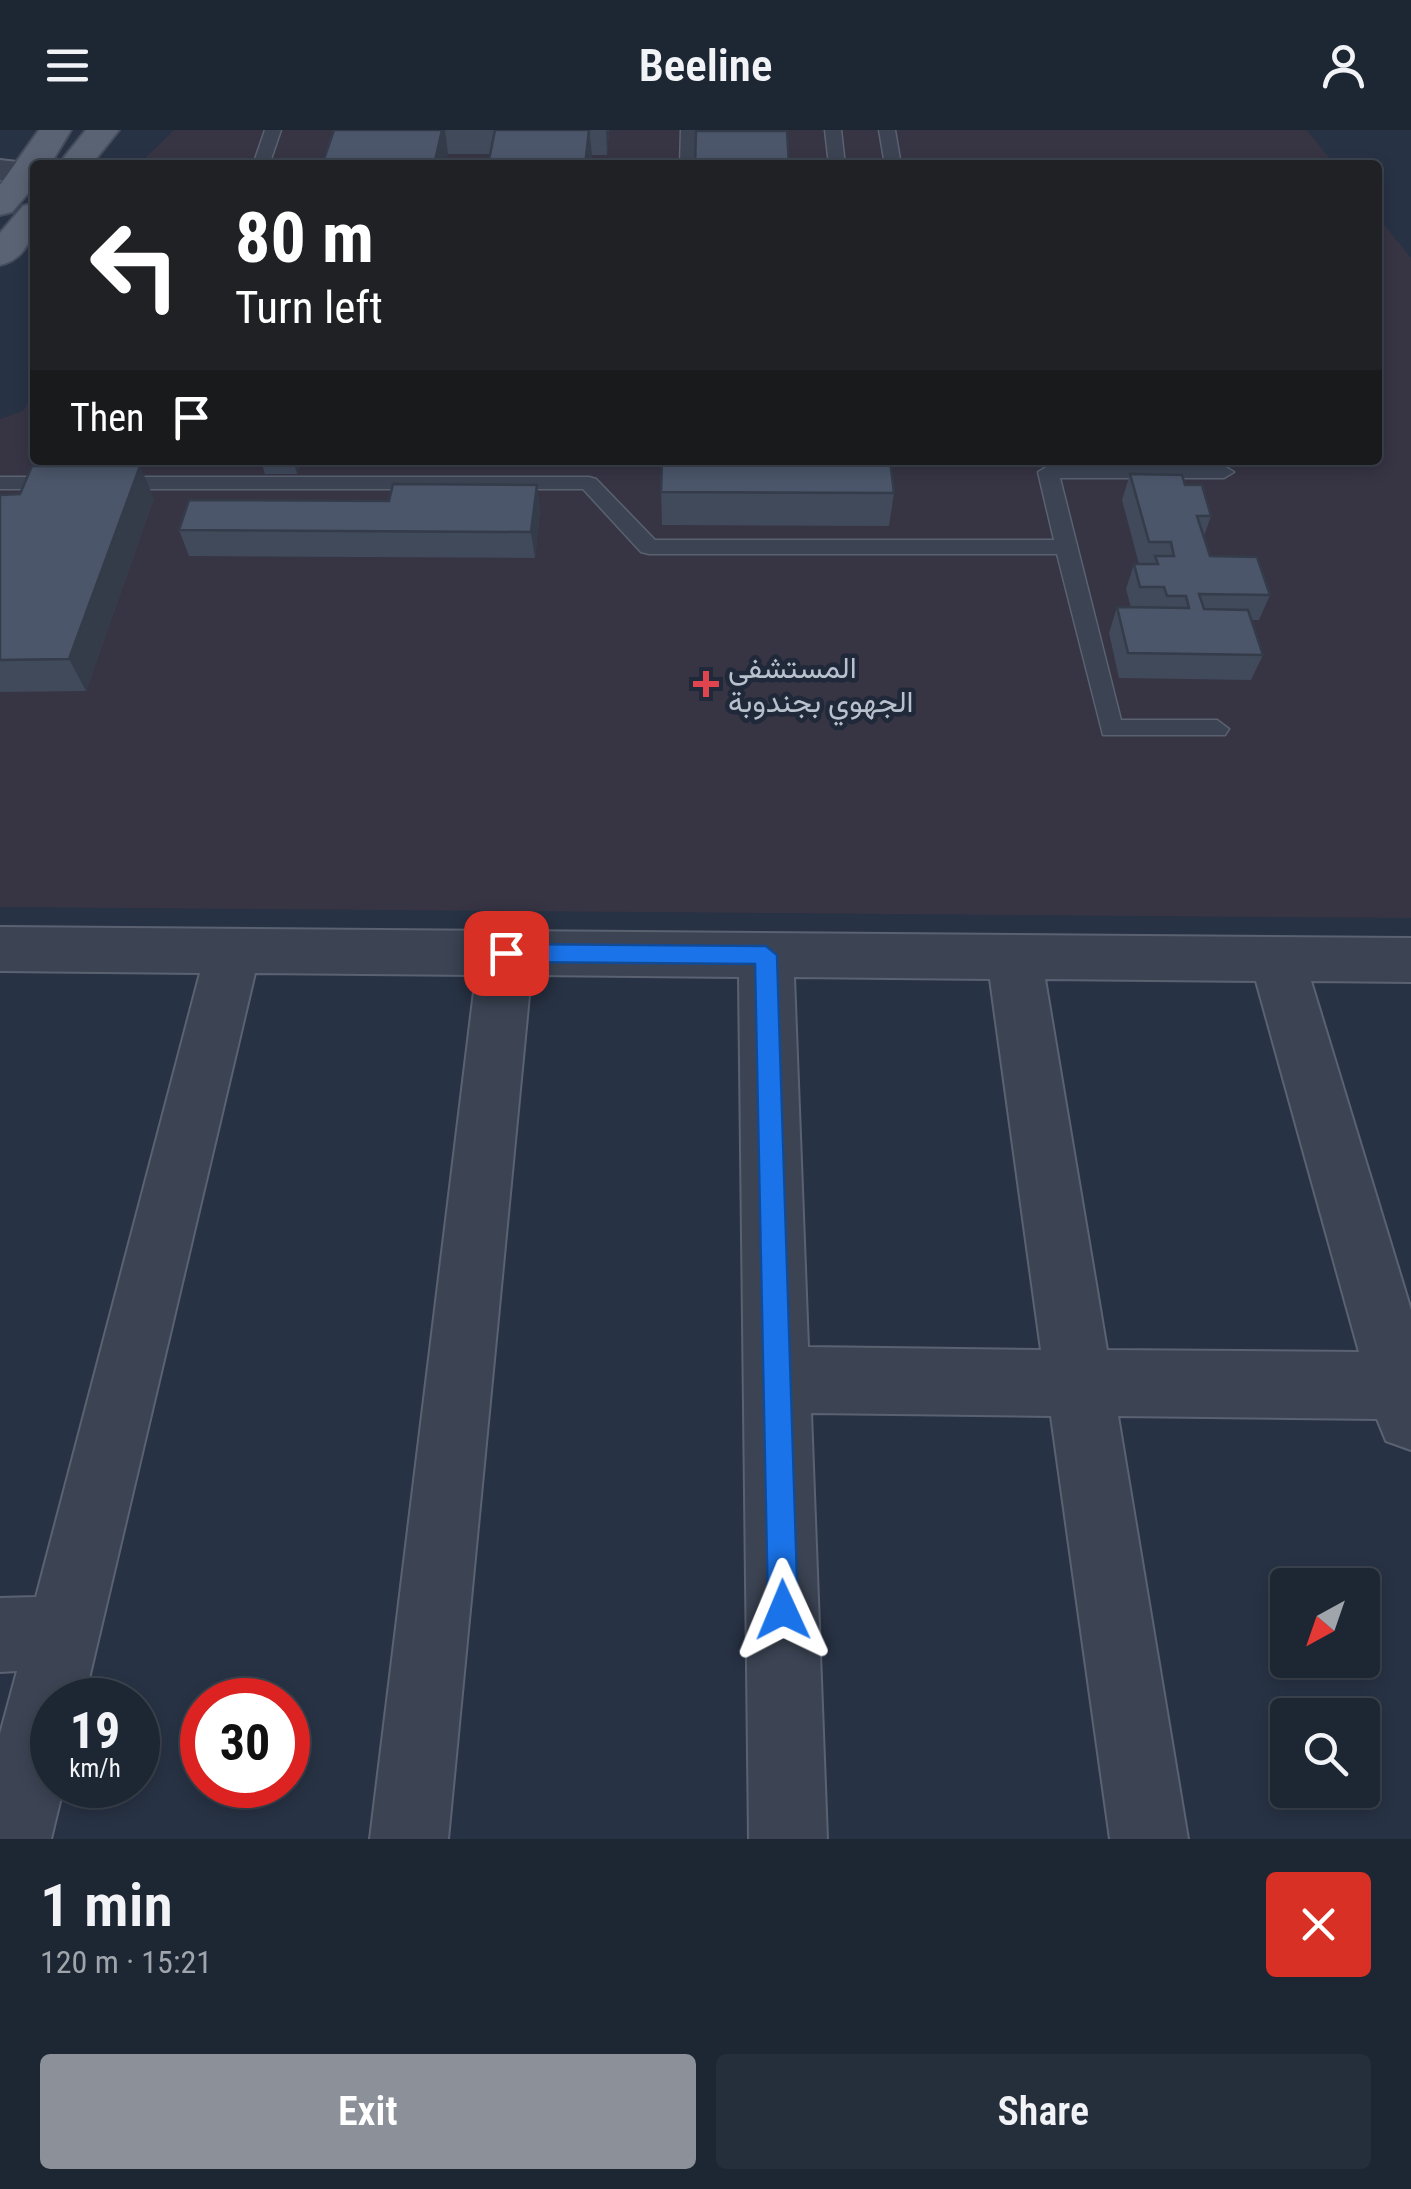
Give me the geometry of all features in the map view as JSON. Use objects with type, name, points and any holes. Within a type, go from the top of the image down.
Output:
[{"type":"main road","points":[[0,206],[15,170],[55,130]]},
{"type":"main road","points":[[78,160],[103,130]]},
{"type":"main road","points":[[0,255],[30,218]]},
{"type":"street","points":[[0,949],[232,954],[1411,960]]},
{"type":"street","points":[[409,1839],[506,953]]},
{"type":"street","points":[[12,1839],[30,1634],[232,954]]},
{"type":"street","points":[[766,955],[788,1839]]},
{"type":"street","points":[[1014,956],[1150,1839]]},
{"type":"street","points":[[777,1380],[1080,1383],[1408,1398],[1277,959]]},
{"type":"lane","points":[[263,160],[273,130]]},
{"type":"lane","points":[[688,160],[689,130]]},
{"type":"lane","points":[[833,130],[836,160]]},
{"type":"lane","points":[[887,130],[893,160]]},
{"type":"lane","points":[[136,483],[144,465]]},
{"type":"lane","points":[[1217,729],[1112,729],[1067,546],[1040,466],[1224,472]]},
{"type":"lane","points":[[0,483],[588,483],[649,547],[1067,546]]},
{"type":"shaded area","points":[[174,130],[1307,130],[1331,160],[143,160]]},
{"type":"shaded area","name":"المستشفى الجهوي بجندوبة","points":[[1382,222],[1411,258],[1411,918],[0,907],[0,419],[23,411],[30,398],[30,465],[1382,465]]},
{"type":"building","points":[[334,130],[442,130],[435,160],[324,160]]},
{"type":"building","points":[[495,130],[589,130],[586,160],[489,160]]},
{"type":"building","points":[[696,131],[787,131],[789,160],[695,160]]},
{"type":"building","points":[[662,465],[891,465],[894,493],[661,492]]},
{"type":"building","points":[[32,466],[140,466],[69,659],[0,660],[0,495],[20,494]]},
{"type":"building","points":[[1130,474],[1182,475],[1185,485],[1202,485],[1211,516],[1197,516],[1210,556],[1257,557],[1270,595],[1199,594],[1204,609],[1248,610],[1263,655],[1128,653],[1117,607],[1189,608],[1186,596],[1167,596],[1164,587],[1140,587],[1134,564],[1158,564],[1155,556],[1174,556],[1171,542],[1149,542]]},
{"type":"building","points":[[393,484],[537,485],[531,532],[179,530],[189,500],[389,501]]},
{"type":"place","name":"المستشفى الجهوي بجندوبة","points":[[706,684]]},
{"type":"route","points":[[506,953],[766,955],[783,1610]]}]
